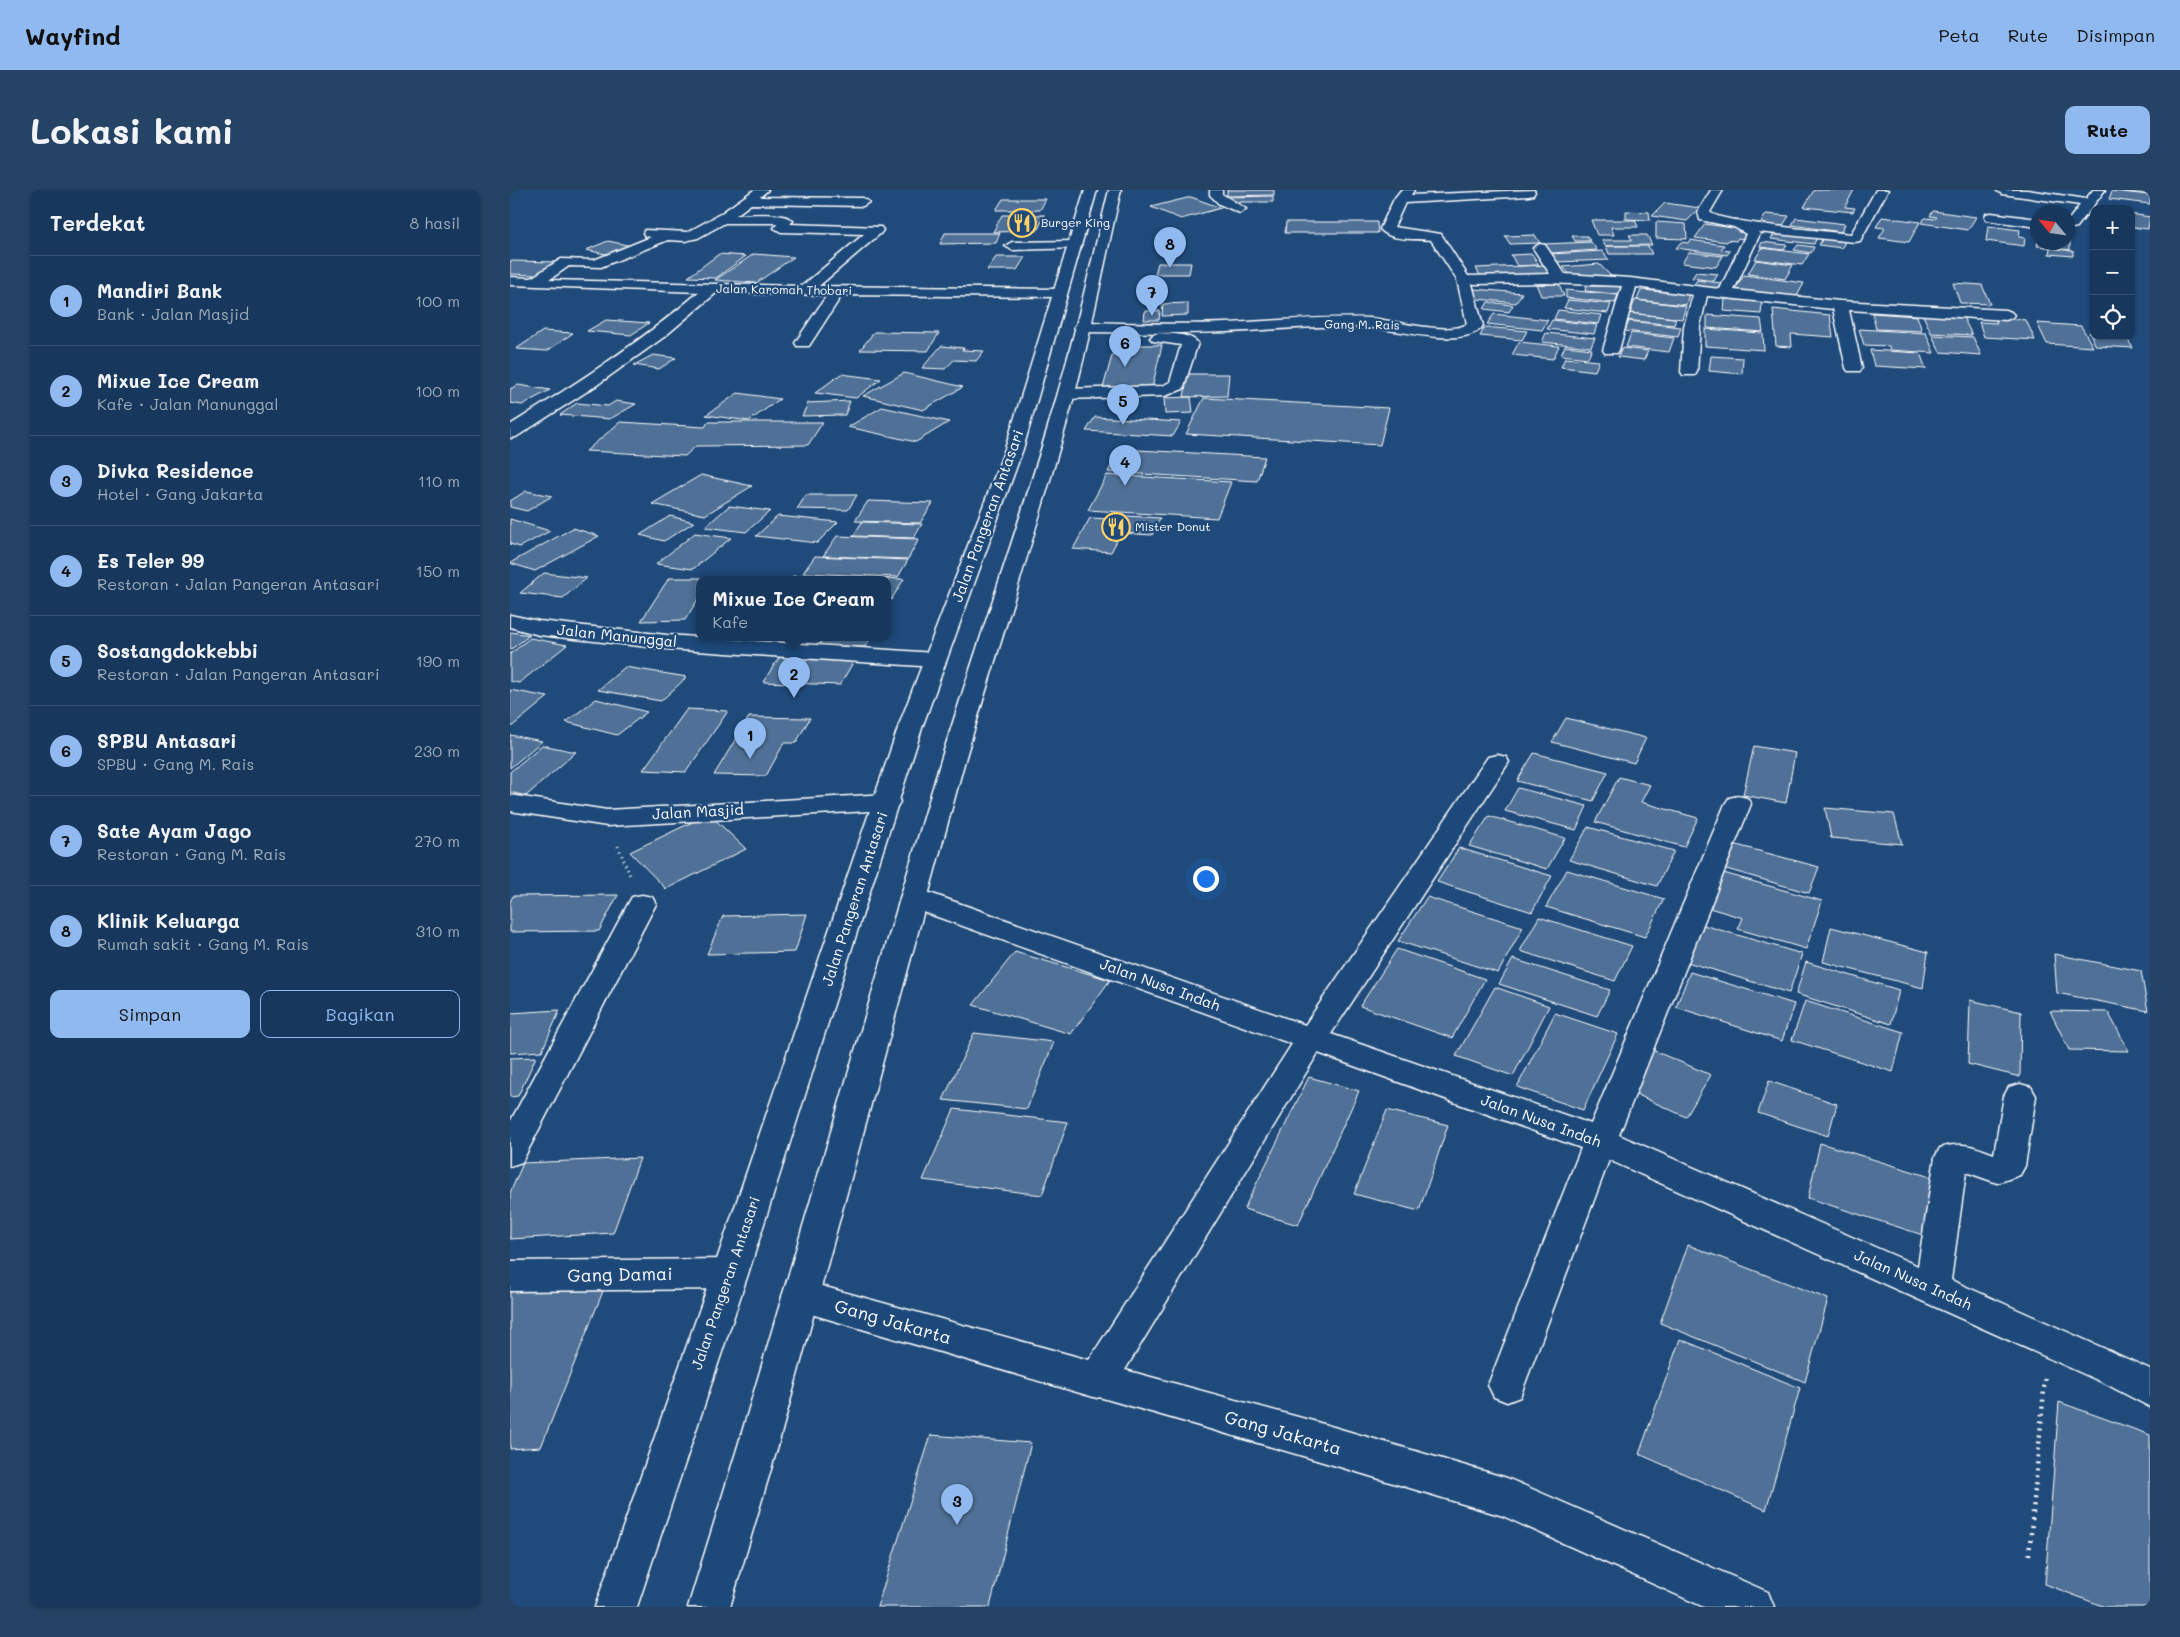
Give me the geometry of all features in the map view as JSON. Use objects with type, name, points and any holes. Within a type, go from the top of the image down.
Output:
[{"type":"street","points":[[639,232],[686,237],[720,219],[762,190]]},
{"type":"street","name":"Jalan Pangeran Antasari","points":[[616,1607],[730,1274],[911,725],[1014,449],[1058,293],[1091,190]]},
{"type":"street","points":[[710,1607],[980,672],[1032,510],[1066,394],[1115,190]]},
{"type":"street","points":[[1216,190],[1216,195],[1223,201],[1240,209]]},
{"type":"street","points":[[1717,190],[1704,212],[1706,217],[1743,226],[1855,238],[1882,190]]},
{"type":"street","points":[[2002,190],[2090,203]]},
{"type":"street","points":[[2075,220],[2099,190]]},
{"type":"street","points":[[1404,195],[1529,192]]},
{"type":"street","name":"Gang M. Rais","points":[[1081,333],[1371,323],[1404,326],[1443,333],[1460,333],[1471,330],[1474,326],[1464,280],[1436,237],[1422,234],[1396,233],[1387,230],[1404,195]]},
{"type":"street","points":[[747,201],[863,202]]},
{"type":"street","points":[[1991,217],[2030,222]]},
{"type":"street","points":[[720,219],[782,219],[786,221],[781,228],[876,230],[806,290]]},
{"type":"street","points":[[1725,294],[1753,234],[1750,229],[1743,226]]},
{"type":"street","points":[[536,282],[566,262],[596,264],[668,235]]},
{"type":"street","points":[[1012,246],[1074,244]]},
{"type":"street","points":[[1540,248],[1560,278]]},
{"type":"street","points":[[1464,280],[1560,278],[1630,282],[1701,292],[1840,305],[2006,315]]},
{"type":"street","name":"Jalan Karomah Thobari","points":[[510,280],[712,288],[1058,293]]},
{"type":"street","points":[[1611,350],[1630,282]]},
{"type":"street","points":[[510,433],[592,382],[659,334],[712,288]]},
{"type":"street","points":[[803,343],[838,290]]},
{"type":"street","points":[[1689,372],[1692,326],[1701,292]]},
{"type":"street","points":[[1840,305],[1854,368]]},
{"type":"street","points":[[1066,394],[1165,391],[1173,388],[1177,385],[1190,343],[1169,338],[1081,333]]},
{"type":"street","points":[[997,498],[998,503],[1003,507],[1016,508],[1026,506],[1032,510]]},
{"type":"street","points":[[988,522],[997,516],[1008,514],[1022,516],[1032,510]]},
{"type":"street","name":"Jalan Manunggal","points":[[510,621],[539,628],[667,642],[935,660]]},
{"type":"street","points":[[1097,1381],[1311,1039],[1497,762]]},
{"type":"street","name":"Jalan Masjid","points":[[510,803],[607,818],[887,802]]},
{"type":"street","points":[[1507,1385],[1600,1141],[1738,804]]},
{"type":"street","name":"Jalan Nusa Indah","points":[[914,898],[1600,1141],[2119,1372],[2150,1389]]},
{"type":"street","points":[[510,1153],[642,904]]},
{"type":"street","points":[[1932,1288],[1952,1157],[1966,1157],[1997,1170],[2008,1166],[2020,1096]]},
{"type":"street","name":"Gang Damai","points":[[510,1276],[730,1274]]},
{"type":"street","name":"Gang Jakarta","points":[[800,1296],[1097,1381],[1313,1440],[1508,1498],[1753,1607]]},
{"type":"path","points":[[607,818],[642,904]]},
{"type":"path","points":[[2029,1555],[2049,1341]]},
{"type":"building","points":[[1227,190],[1274,190],[1274,195],[1227,196]]},
{"type":"building","points":[[1814,190],[1854,190],[1845,207],[1855,208],[1853,212],[1804,207]]},
{"type":"building","points":[[2114,190],[2150,190],[2150,195]]},
{"type":"building","points":[[2112,191],[2150,195],[2150,204],[2109,199]]},
{"type":"building","points":[[1273,196],[1273,202],[1234,202],[1228,197]]},
{"type":"building","points":[[1191,197],[1221,208],[1181,219],[1151,207]]},
{"type":"building","points":[[1003,199],[1046,199],[1040,210],[996,210]]},
{"type":"building","points":[[1665,203],[1700,208],[1687,221],[1652,216]]},
{"type":"building","points":[[1626,211],[1649,212],[1650,220],[1626,219]]},
{"type":"building","points":[[1933,211],[1976,217],[1968,230],[1921,223],[1925,218],[1935,219],[1937,217],[1930,216]]},
{"type":"building","points":[[1766,214],[1789,216],[1782,227],[1760,224]]},
{"type":"building","points":[[1002,215],[1045,215],[1037,231],[993,232]]},
{"type":"building","points":[[2135,215],[2150,217],[2148,229],[2135,227]]},
{"type":"building","points":[[1882,217],[1920,222],[1909,242],[1879,238],[1885,228],[1876,227]]},
{"type":"building","points":[[1796,218],[1845,224],[1841,232],[1792,225]]},
{"type":"building","points":[[1591,220],[1635,220],[1638,227],[1611,227],[1614,235],[1597,235]]},
{"type":"building","points":[[1286,222],[1377,222],[1378,233],[1285,233]]},
{"type":"building","points":[[1656,222],[1686,224],[1687,239],[1656,238]]},
{"type":"building","points":[[1705,224],[1740,229],[1738,232],[1747,233],[1743,239],[1738,238],[1736,241],[1728,240],[1727,242],[1695,238]]},
{"type":"building","points":[[1988,226],[2020,230],[2019,237],[2025,238],[2024,246],[1986,241]]},
{"type":"building","points":[[1777,229],[1818,235],[1814,244],[1771,239]]},
{"type":"building","points":[[945,233],[1000,233],[996,243],[940,244]]},
{"type":"building","points":[[1535,235],[1540,243],[1510,244],[1505,236]]},
{"type":"building","points":[[1629,235],[1647,235],[1652,245],[1605,246],[1602,240],[1632,240]]},
{"type":"building","points":[[1572,236],[1587,236],[1590,241],[1575,241]]},
{"type":"building","points":[[1824,236],[1846,239],[1842,248],[1819,245]]},
{"type":"building","points":[[1690,240],[1724,245],[1721,250],[1730,251],[1727,255],[1676,248],[1681,242],[1688,243]]},
{"type":"building","points":[[608,241],[632,246],[610,255],[586,250]]},
{"type":"building","points":[[1591,242],[1597,250],[1551,253],[1544,244]]},
{"type":"building","points":[[1762,242],[1787,245],[1784,250],[1760,247]]},
{"type":"building","points":[[1798,245],[1814,247],[1811,253],[1794,250]]},
{"type":"building","points":[[1606,246],[1648,246],[1652,254],[1609,254]]},
{"type":"building","points":[[1762,248],[1809,254],[1802,265],[1755,259]]},
{"type":"building","points":[[2050,250],[2073,251],[2073,256],[2049,254]]},
{"type":"building","points":[[1602,251],[1609,260],[1557,262],[1551,254]]},
{"type":"building","points":[[1689,252],[1723,256],[1716,267],[1682,263]]},
{"type":"building","points":[[719,254],[746,256],[716,278],[688,277]]},
{"type":"building","points":[[754,254],[794,257],[756,283],[715,280]]},
{"type":"building","points":[[1532,254],[1539,265],[1517,266],[1511,255]]},
{"type":"building","points":[[996,257],[1025,257],[1017,270],[987,270]]},
{"type":"building","points":[[1756,260],[1793,265],[1785,279],[1748,274]]},
{"type":"building","points":[[510,261],[557,262],[538,275],[510,274]]},
{"type":"building","points":[[1158,263],[1191,263],[1189,274],[1155,274]]},
{"type":"building","points":[[1599,264],[1611,276],[1574,279],[1563,267]]},
{"type":"building","points":[[1545,265],[1553,276],[1482,279],[1476,268]]},
{"type":"building","points":[[1696,272],[1718,274],[1714,281],[1692,278]]},
{"type":"building","points":[[1744,275],[1804,283],[1796,298],[1735,290]]},
{"type":"building","points":[[1697,280],[1721,283],[1717,290],[1693,286]]},
{"type":"building","points":[[1953,283],[1982,285],[1990,304],[1960,303]]},
{"type":"building","points":[[1536,284],[1559,284],[1564,296],[1541,296]]},
{"type":"building","points":[[1586,286],[1622,286],[1625,295],[1585,291]]},
{"type":"building","points":[[1474,289],[1522,293],[1516,303],[1468,298]]},
{"type":"building","points":[[1566,290],[1618,295],[1615,303],[1566,298]]},
{"type":"building","points":[[1641,290],[1689,294],[1686,305],[1637,300]]},
{"type":"building","points":[[1725,299],[1762,302],[1761,314],[1724,311]]},
{"type":"building","points":[[1568,300],[1611,304],[1608,313],[1564,308]]},
{"type":"building","points":[[1635,300],[1686,306],[1682,319],[1630,313]]},
{"type":"building","points":[[1488,302],[1513,305],[1509,312],[1484,309]]},
{"type":"building","points":[[1188,303],[1188,315],[1162,316],[1163,304]]},
{"type":"building","points":[[1773,309],[1830,315],[1833,337],[1791,334],[1792,347],[1776,346]]},
{"type":"building","points":[[1558,310],[1602,315],[1599,324],[1554,319]]},
{"type":"building","points":[[1145,311],[1160,311],[1159,320],[1144,320]]},
{"type":"building","points":[[1628,313],[1676,318],[1674,325],[1625,320]]},
{"type":"building","points":[[1872,313],[1917,316],[1922,331],[1876,329]]},
{"type":"building","points":[[1922,313],[1962,315],[1972,335],[1931,333]]},
{"type":"building","points":[[1494,314],[1548,320],[1542,330],[1487,324]]},
{"type":"building","points":[[1707,315],[1761,319],[1763,332],[1707,328]]},
{"type":"building","points":[[1994,317],[2026,320],[2035,340],[1984,337],[1979,322],[1997,323]]},
{"type":"building","points":[[606,320],[649,323],[631,335],[587,331]]},
{"type":"building","points":[[1552,320],[1597,325],[1594,334],[1547,329]]},
{"type":"building","points":[[1629,321],[1681,327],[1678,337],[1625,331]]},
{"type":"building","points":[[2037,323],[2081,326],[2093,347],[2047,344]]},
{"type":"building","points":[[1485,327],[1527,331],[1522,340],[1480,336]]},
{"type":"building","points":[[1705,329],[1763,333],[1764,350],[1705,346]]},
{"type":"building","points":[[1859,329],[1926,333],[1934,353],[1890,350],[1889,346],[1864,345]]},
{"type":"building","points":[[543,331],[573,333],[547,351],[516,349]]},
{"type":"building","points":[[874,332],[939,333],[928,351],[860,350]]},
{"type":"building","points":[[1546,333],[1595,338],[1591,347],[1542,342]]},
{"type":"building","points":[[1631,333],[1674,338],[1669,352],[1626,347]]},
{"type":"building","points":[[1932,335],[1973,337],[1981,355],[1940,352]]},
{"type":"building","points":[[2093,340],[2128,340],[2133,348],[2096,346]]},
{"type":"building","points":[[1519,342],[1559,346],[1553,359],[1512,355]]},
{"type":"building","points":[[1115,345],[1162,345],[1152,388],[1103,388]]},
{"type":"building","points":[[941,346],[964,348],[962,350],[984,351],[976,361],[954,360],[945,369],[922,368]]},
{"type":"building","points":[[1565,346],[1592,349],[1588,358],[1561,355]]},
{"type":"building","points":[[1622,348],[1648,351],[1644,360],[1618,357]]},
{"type":"building","points":[[1870,350],[1920,353],[1926,369],[1874,366]]},
{"type":"building","points":[[653,355],[676,358],[659,369],[634,365]]},
{"type":"building","points":[[1711,356],[1743,358],[1742,374],[1709,371]]},
{"type":"building","points":[[1565,358],[1599,361],[1595,371],[1561,367]]},
{"type":"building","points":[[904,373],[963,387],[923,410],[863,396]]},
{"type":"building","points":[[841,374],[881,379],[856,398],[815,393]]},
{"type":"building","points":[[1188,374],[1229,374],[1227,396],[1184,397]]},
{"type":"building","points":[[518,385],[550,390],[522,405],[510,403],[510,389]]},
{"type":"building","points":[[738,393],[780,399],[749,421],[706,415]]},
{"type":"building","points":[[1191,397],[1193,413],[1165,414],[1164,398]]},
{"type":"building","points":[[1204,398],[1389,408],[1380,445],[1186,434]]},
{"type":"building","points":[[616,401],[636,404],[610,419],[560,415],[577,403],[608,406]]},
{"type":"building","points":[[850,401],[845,415],[802,416],[808,403]]},
{"type":"building","points":[[882,407],[949,422],[916,442],[848,427]]},
{"type":"building","points":[[1095,417],[1181,422],[1173,436],[1086,431]]},
{"type":"building","points":[[620,422],[705,427],[708,422],[823,422],[808,445],[696,446],[685,456],[586,451]]},
{"type":"building","points":[[1120,449],[1265,457],[1257,481],[1108,472]]},
{"type":"building","points":[[701,475],[752,486],[705,515],[652,504]]},
{"type":"building","points":[[1107,475],[1231,482],[1217,518],[1088,510]]},
{"type":"building","points":[[526,491],[552,496],[527,511],[510,507],[510,501]]},
{"type":"building","points":[[806,495],[857,495],[848,510],[797,509]]},
{"type":"building","points":[[868,501],[933,503],[920,523],[855,521]]},
{"type":"building","points":[[729,506],[770,511],[746,532],[705,527]]},
{"type":"building","points":[[1111,515],[1160,518],[1152,535],[1121,533],[1111,552],[1073,549],[1090,518],[1109,519]]},
{"type":"building","points":[[670,516],[694,522],[664,541],[640,535]]},
{"type":"building","points":[[778,516],[838,522],[817,543],[756,536]]},
{"type":"building","points":[[510,519],[550,531],[520,547],[510,544]]},
{"type":"building","points":[[862,522],[922,524],[914,538],[853,536]]},
{"type":"building","points":[[573,528],[599,536],[535,571],[510,563]]},
{"type":"building","points":[[695,533],[731,538],[693,569],[656,564]]},
{"type":"building","points":[[837,536],[919,539],[908,559],[823,556]]},
{"type":"building","points":[[815,556],[908,560],[898,577],[803,573]]},
{"type":"building","points":[[544,573],[587,578],[563,598],[520,593]]},
{"type":"building","points":[[669,578],[696,578],[696,602],[685,620],[641,621]]},
{"type":"building","points":[[891,579],[904,579],[891,600]]},
{"type":"building","points":[[510,632],[530,635],[510,650]]},
{"type":"building","points":[[530,638],[567,645],[519,683],[510,681],[510,654]]},
{"type":"building","points":[[822,641],[869,641],[865,647],[819,645]]},
{"type":"building","points":[[780,656],[855,659],[840,685],[763,682]]},
{"type":"building","points":[[625,667],[687,677],[661,701],[598,690]]},
{"type":"building","points":[[510,690],[548,697],[510,728]]},
{"type":"building","points":[[596,699],[647,712],[617,735],[566,722]]},
{"type":"building","points":[[687,709],[728,711],[686,772],[643,770]]},
{"type":"building","points":[[749,717],[810,718],[796,743],[784,743],[766,776],[714,775]]},
{"type":"building","points":[[1566,718],[1646,738],[1634,763],[1552,742]]},
{"type":"building","points":[[510,735],[542,741],[510,768]]},
{"type":"building","points":[[542,745],[576,752],[526,796],[510,792],[510,772]]},
{"type":"building","points":[[1754,746],[1795,753],[1786,803],[1743,795]]},
{"type":"building","points":[[1534,753],[1608,772],[1593,801],[1517,781]]},
{"type":"building","points":[[1619,777],[1650,785],[1641,802],[1698,818],[1684,847],[1595,822]]},
{"type":"building","points":[[1518,788],[1587,806],[1576,830],[1505,811]]},
{"type":"building","points":[[1825,808],[1894,814],[1902,844],[1831,838]]},
{"type":"building","points":[[709,814],[746,849],[666,889],[630,852]]},
{"type":"building","points":[[1489,816],[1565,838],[1547,869],[1469,846]]},
{"type":"building","points":[[1588,827],[1674,851],[1657,886],[1569,860]]},
{"type":"building","points":[[1733,844],[1819,867],[1809,893],[1723,868]]},
{"type":"building","points":[[1459,848],[1552,876],[1532,912],[1437,882]]},
{"type":"building","points":[[1567,870],[1664,899],[1645,937],[1546,907]]},
{"type":"building","points":[[1720,872],[1822,901],[1806,949],[1738,929],[1743,918],[1706,907]]},
{"type":"building","points":[[618,895],[599,931],[510,932],[510,902],[513,896]]},
{"type":"building","points":[[1427,897],[1523,927],[1498,973],[1398,941]]},
{"type":"building","points":[[807,914],[795,952],[707,954],[723,916]]},
{"type":"building","points":[[1539,917],[1632,946],[1615,981],[1520,951]]},
{"type":"building","points":[[1700,924],[1802,954],[1789,993],[1684,961]]},
{"type":"building","points":[[1831,927],[1928,952],[1923,988],[1823,962]]},
{"type":"building","points":[[1397,949],[1485,979],[1452,1038],[1360,1006]]},
{"type":"building","points":[[1015,952],[1110,980],[1071,1034],[973,1005]]},
{"type":"building","points":[[2054,954],[2141,971],[2148,1011],[2057,993]]},
{"type":"building","points":[[1513,959],[1610,990],[1597,1016],[1499,984]]},
{"type":"building","points":[[1806,962],[1899,990],[1891,1024],[1796,994]]},
{"type":"building","points":[[1690,972],[1794,1004],[1782,1041],[1676,1007]]},
{"type":"building","points":[[1495,987],[1549,1006],[1513,1076],[1456,1056]]},
{"type":"building","points":[[1970,1000],[2021,1012],[2020,1077],[1968,1064]]},
{"type":"building","points":[[1805,1001],[1903,1032],[1893,1072],[1792,1040]]},
{"type":"building","points":[[560,1010],[542,1051],[510,1053],[510,1013]]},
{"type":"building","points":[[2050,1011],[2108,1012],[2129,1051],[2069,1050]]},
{"type":"building","points":[[1555,1013],[1618,1034],[1583,1110],[1517,1087]]},
{"type":"building","points":[[974,1033],[1054,1042],[1027,1109],[943,1100]]},
{"type":"building","points":[[1652,1050],[1711,1075],[1686,1117],[1627,1090]]},
{"type":"building","points":[[536,1057],[518,1096],[510,1097],[510,1058]]},
{"type":"building","points":[[1309,1077],[1359,1091],[1298,1225],[1244,1209]]},
{"type":"building","points":[[1769,1081],[1837,1104],[1828,1136],[1758,1113]]},
{"type":"building","points":[[954,1109],[1068,1122],[1042,1195],[923,1180]]},
{"type":"building","points":[[1387,1110],[1448,1125],[1419,1211],[1354,1194]]},
{"type":"building","points":[[1820,1143],[1937,1179],[1929,1237],[1808,1198]]},
{"type":"building","points":[[640,1158],[613,1233],[510,1239],[510,1193],[523,1163]]},
{"type":"building","points":[[1688,1245],[1828,1299],[1805,1382],[1660,1323]]},
{"type":"building","points":[[607,1281],[541,1447],[510,1449],[510,1284]]},
{"type":"building","points":[[1680,1339],[1800,1388],[1766,1510],[1639,1454]]},
{"type":"building","points":[[2059,1402],[2150,1435],[2150,1607],[2105,1607],[2045,1584]]},
{"type":"building","points":[[931,1435],[1031,1443],[990,1607],[877,1607]]},
{"type":"place","name":"Burger King","points":[[1022,223]]},
{"type":"place","name":"Klinik Keluarga","points":[[1170,268]]},
{"type":"place","name":"Sate Ayam Jago","points":[[1152,316]]},
{"type":"place","name":"SPBU Antasari","points":[[1125,367]]},
{"type":"place","name":"Sostangdokkebbi","points":[[1123,425]]},
{"type":"place","name":"Es Teler 99","points":[[1125,486]]},
{"type":"place","name":"Mister Donut","points":[[1116,527]]},
{"type":"place","name":"Mixue Ice Cream","points":[[794,698]]},
{"type":"place","name":"Mandiri Bank","points":[[750,759]]},
{"type":"place","name":"Divka Residence","points":[[957,1525]]}]
